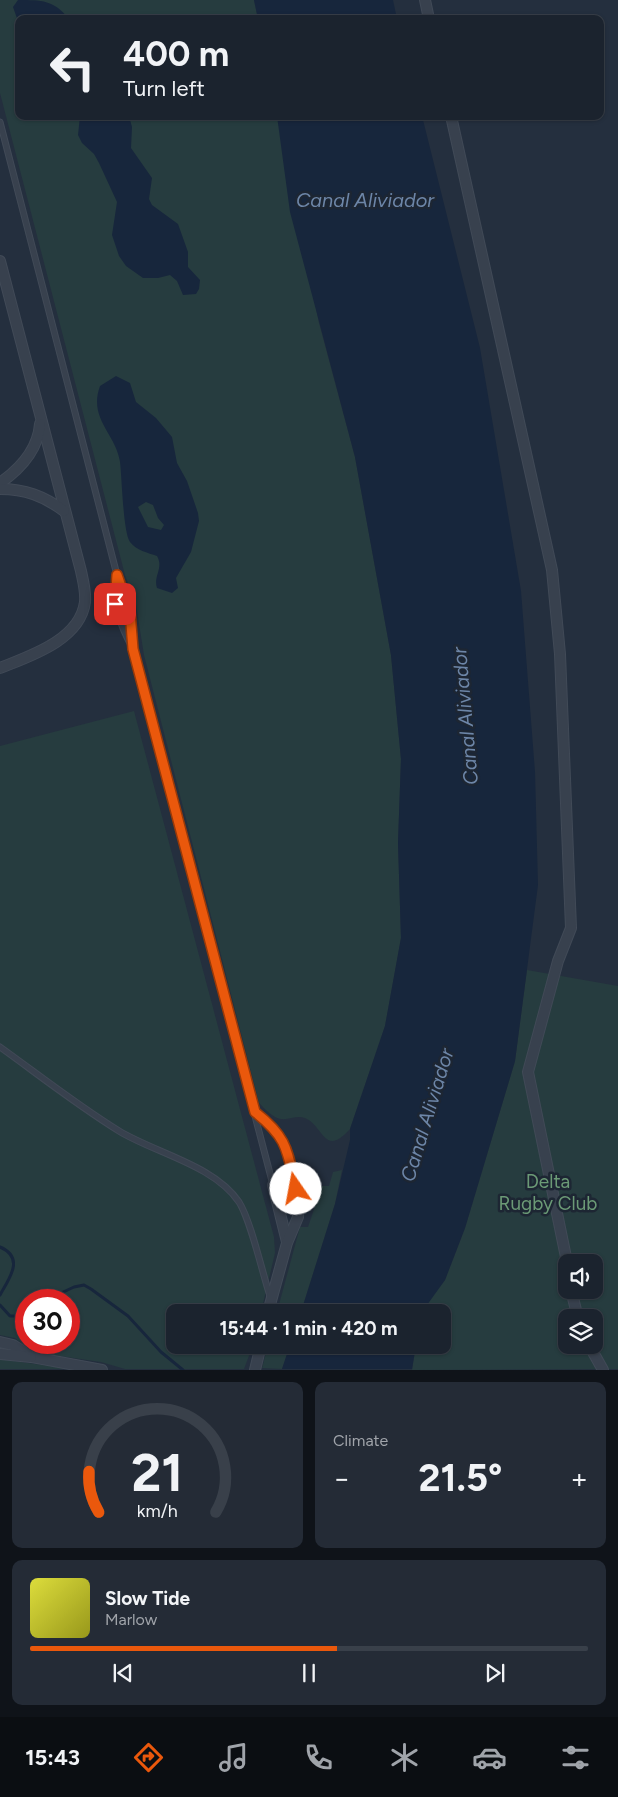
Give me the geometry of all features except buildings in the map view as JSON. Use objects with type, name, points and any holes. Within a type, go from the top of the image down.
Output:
[{"type":"street","points":[[424,0],[428,15]]},
{"type":"street","points":[[452,120],[552,570],[560,645],[572,928],[558,961],[528,1072],[565,1254]]},
{"type":"street","points":[[0,261],[85,588],[85,602],[80,615],[60,640],[45,650],[0,668]]},
{"type":"street","points":[[0,483],[13,474],[32,451],[40,433],[41,419]]},
{"type":"street","points":[[0,489],[28,491],[50,500],[64,511]]},
{"type":"street","points":[[270,1304],[287,1243],[299,1212],[295,1185],[275,1190],[287,1243]]},
{"type":"street","points":[[0,1342],[13,1345],[32,1357]]},
{"type":"street","points":[[0,1354],[32,1357],[102,1370]]},
{"type":"street","points":[[256,1370],[259,1354]]},
{"type":"street","points":[[595,1354],[603,1370]]},
{"type":"lane","points":[[0,122],[117,575],[130,612],[133,649],[275,1190]]},
{"type":"lane","points":[[117,575],[115,592],[116,613],[122,630],[133,649]]},
{"type":"lane","points":[[0,1047],[89,1112],[121,1132],[181,1160],[228,1189],[240,1204],[271,1299]]},
{"type":"lane","points":[[255,1112],[275,1128],[282,1137],[289,1157],[295,1185]]},
{"type":"green space","points":[[0,0],[254,0],[257,15],[15,15],[15,120],[278,120],[319,323],[355,457],[391,655],[401,759],[398,843],[401,938],[385,1026],[350,1129],[335,1141],[325,1137],[305,1118],[278,1118],[269,1113],[259,1103],[144,655],[136,605],[125,575],[0,93]]},
{"type":"green space","points":[[134,711],[274,1237],[275,1253],[263,1304],[166,1304],[166,1354],[250,1354],[244,1369],[125,1369],[101,1362],[46,1354],[80,1354],[80,1289],[15,1289],[15,1338],[0,1335],[0,746]]},
{"type":"green space","name":"Delta Rugby Club","points":[[527,970],[618,986],[618,1369],[412,1370],[415,1354],[451,1354],[451,1304],[426,1304],[445,1280],[465,1228],[515,1061]]},
{"type":"green space","points":[[342,1170],[335,1204],[304,1304],[279,1304],[300,1227],[308,1227],[322,1186],[329,1186],[333,1172]]},
{"type":"green space","points":[[266,1354],[287,1354],[282,1369],[262,1368]]},
{"type":"green space","points":[[0,1359],[70,1369],[0,1369]]},
{"type":"water","points":[[18,0],[41,1],[53,5],[65,15],[16,15],[13,7]]},
{"type":"water","points":[[254,0],[393,0],[396,15],[257,15]]},
{"type":"water","points":[[80,120],[130,120],[132,127],[131,148],[152,178],[149,199],[152,205],[178,224],[188,252],[188,267],[200,280],[199,289],[196,294],[183,295],[177,281],[170,275],[158,278],[143,278],[126,266],[119,256],[112,235],[117,202],[94,154],[82,143],[78,135]]},
{"type":"water","name":"Canal Aliviador","points":[[278,120],[423,120],[480,348],[521,591],[535,772],[538,885],[515,1061],[465,1228],[445,1280],[428,1304],[304,1304],[335,1204],[350,1140],[350,1129],[385,1026],[401,938],[398,843],[401,759],[391,655],[355,457],[290,212]]},
{"type":"water","points":[[116,376],[130,383],[136,402],[156,418],[172,437],[177,463],[187,481],[199,521],[191,552],[176,578],[178,588],[172,593],[157,588],[156,580],[159,560],[157,556],[142,551],[130,542],[124,517],[118,452],[104,426],[98,408],[97,398],[100,386]],"holes":[[[146,502],[153,505],[158,518],[164,525],[161,530],[148,527],[138,507]]]},
{"type":"water","points":[[287,1354],[414,1354],[412,1369],[282,1369]]},
{"type":"waterway","points":[[0,1247],[8,1252],[14,1263],[13,1270],[0,1295]]},
{"type":"waterway","points":[[70,1289],[84,1285],[91,1289],[128,1316],[161,1352],[183,1370]]},
{"type":"waterway","points":[[0,1305],[10,1316],[15,1316]]},
{"type":"route","points":[[115,604],[117,575],[130,612],[133,649],[255,1112],[275,1128],[282,1137],[286,1145],[296,1189]]}]
